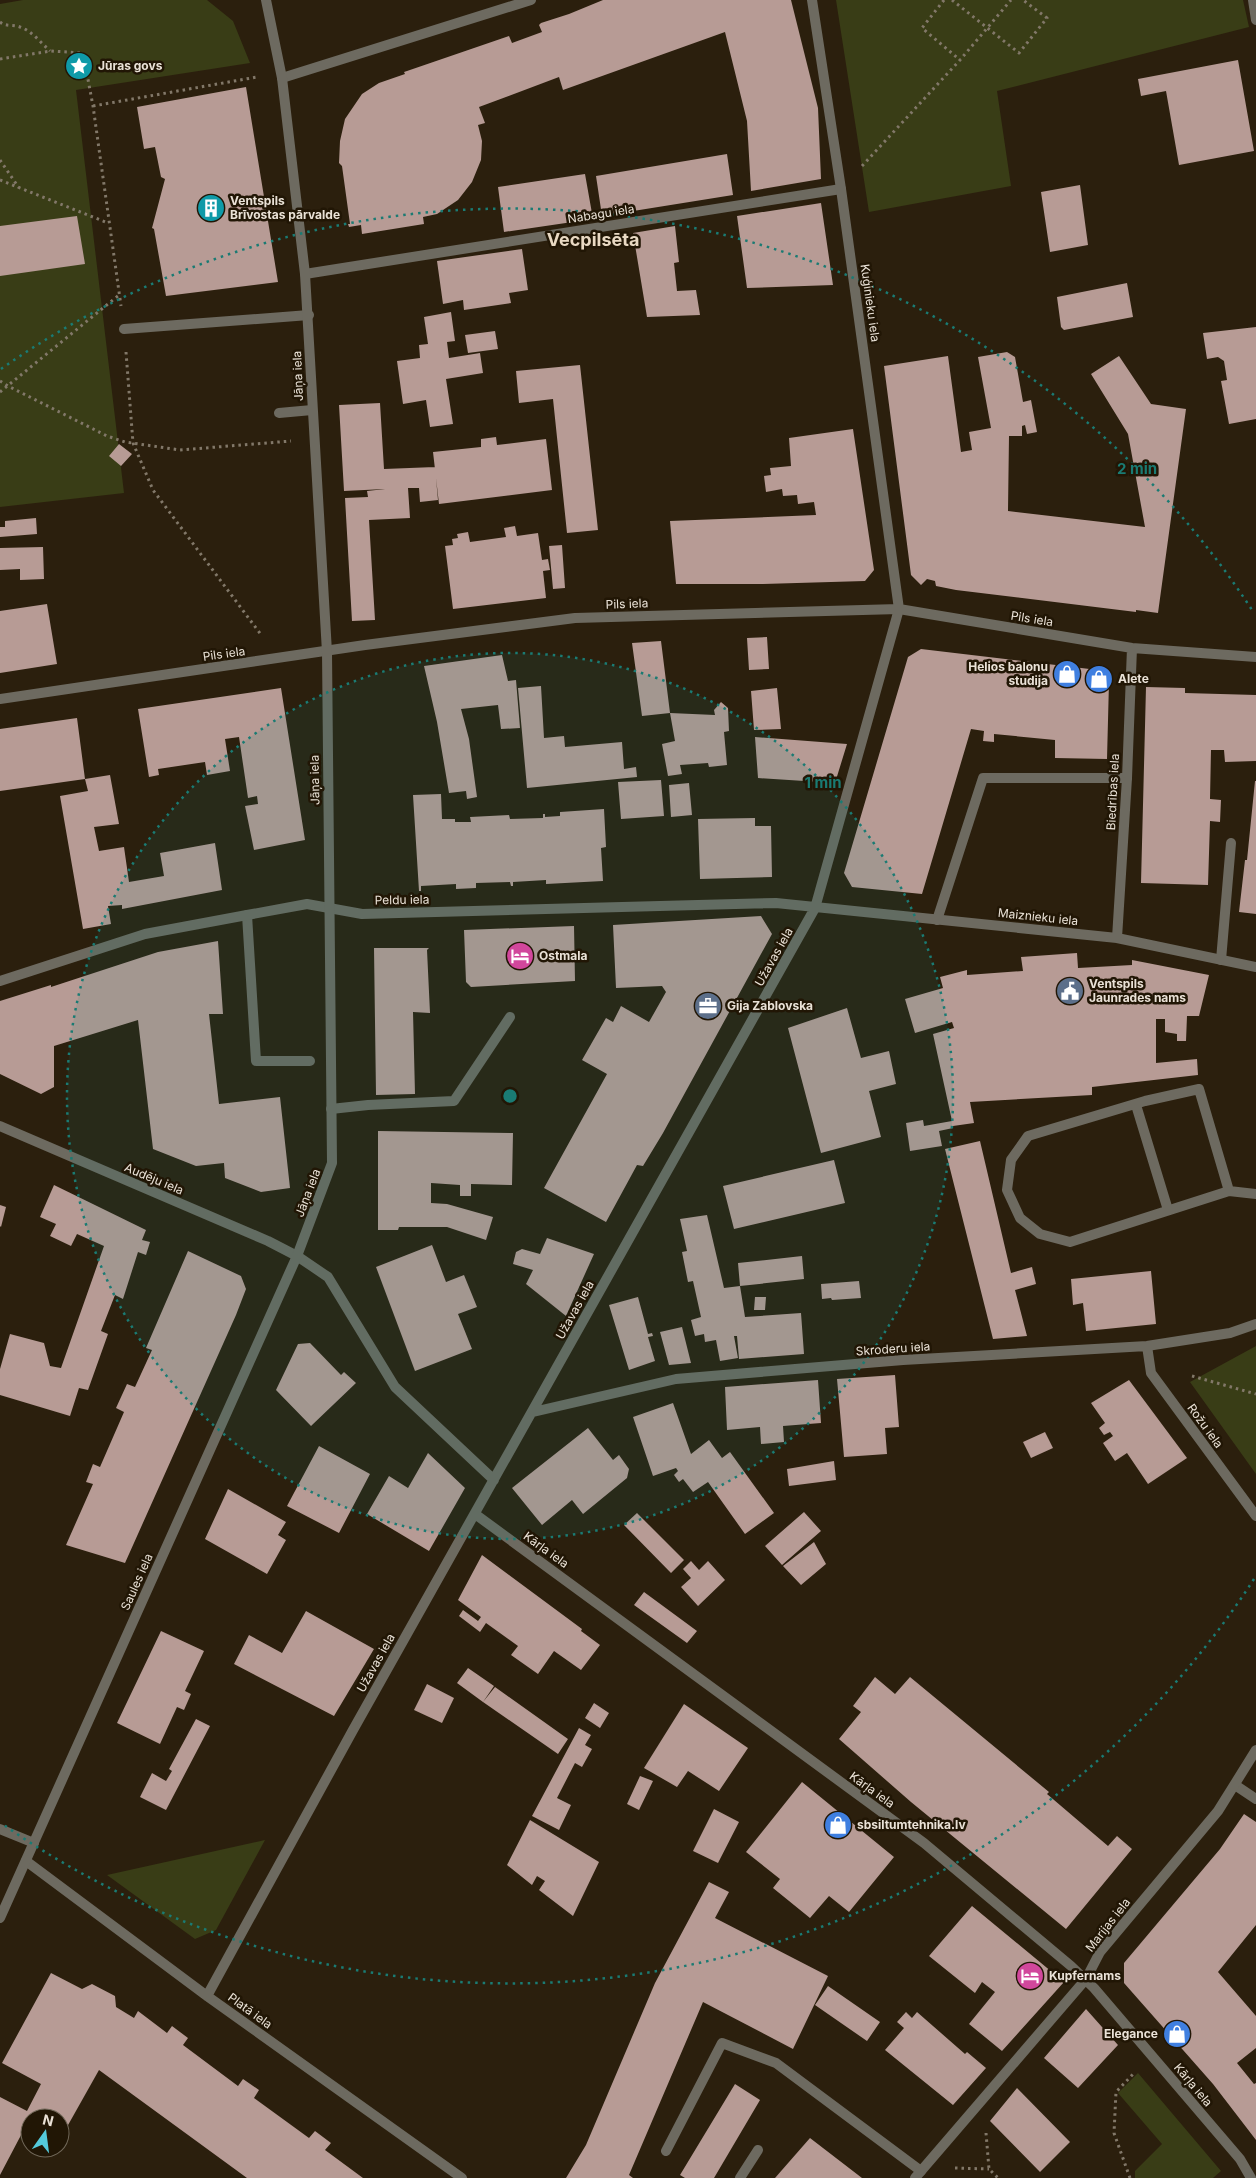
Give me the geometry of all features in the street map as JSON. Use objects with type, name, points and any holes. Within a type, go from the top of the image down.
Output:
[{"type":"street","name":"Jāņa iela","points":[[266,0],[282,78],[306,274],[312,410],[327,652],[332,1163],[297,1256]]},
{"type":"street","points":[[282,78],[531,0]]},
{"type":"street","name":"Kuģinieku iela","points":[[812,0],[842,188],[899,609]]},
{"type":"street","points":[[1253,0],[1256,20]]},
{"type":"street","name":"Nabagu iela","points":[[306,274],[842,188]]},
{"type":"street","points":[[124,329],[308,315]]},
{"type":"street","points":[[279,413],[312,410]]},
{"type":"street","name":"Pils iela","points":[[0,699],[365,645],[575,618],[899,609],[1132,648],[1256,657]]},
{"type":"street","name":"Užavas iela","points":[[207,1996],[353,1730],[815,908],[899,609]]},
{"type":"street","name":"Biedrības iela","points":[[1117,938],[1127,778],[1132,648]]},
{"type":"street","points":[[937,920],[983,778],[1127,778]]},
{"type":"street","points":[[1221,960],[1230,843]]},
{"type":"street","name":"Peldu iela","points":[[0,981],[145,934],[307,904],[362,914],[776,903],[815,908]]},
{"type":"street","name":"Maiznieku iela","points":[[815,908],[1117,938],[1256,967]]},
{"type":"street","points":[[247,915],[256,1062],[310,1061]]},
{"type":"street","points":[[331,1109],[368,1105],[454,1101],[510,1017]]},
{"type":"street","points":[[1229,1191],[1199,1089],[1028,1136],[1011,1160],[1007,1190],[1020,1218],[1040,1234],[1070,1242],[1229,1191],[1256,1194]]},
{"type":"street","points":[[1136,1105],[1168,1210]]},
{"type":"street","name":"Audēju iela","points":[[0,1126],[268,1241],[297,1256]]},
{"type":"street","points":[[297,1256],[328,1277],[395,1387],[494,1480]]},
{"type":"street","name":"Saules iela","points":[[0,1918],[297,1256]]},
{"type":"street","name":"Skroderu iela","points":[[532,1412],[676,1379],[903,1360],[1147,1346],[1230,1333],[1256,1324]]},
{"type":"street","name":"Rožu iela","points":[[1147,1346],[1150,1373],[1256,1516]]},
{"type":"street","name":"Kārļa iela","points":[[475,1514],[924,1843],[1086,1979],[1240,2159],[1251,2178]]},
{"type":"street","name":"Marijas iela","points":[[918,2175],[1086,1979],[1100,1952],[1218,1812],[1256,1750]]},
{"type":"street","points":[[1235,1785],[1256,1798]]},
{"type":"street","points":[[0,1829],[34,1843]]},
{"type":"street","name":"Platā iela","points":[[26,1861],[207,1996],[462,2178]]},
{"type":"street","points":[[666,2151],[722,2043],[776,2062],[918,2175]]},
{"type":"street","points":[[740,2178],[758,2150]]},
{"type":"path","points":[[944,0],[922,28],[960,60]]},
{"type":"path","points":[[952,0],[1019,53],[1047,18],[1023,0]]},
{"type":"path","points":[[842,188],[960,60],[1011,0]]},
{"type":"path","points":[[0,22],[3,25],[20,27],[35,36],[50,51]]},
{"type":"path","points":[[0,59],[50,51],[83,54],[93,106],[124,329],[133,443],[153,490],[267,643]]},
{"type":"path","points":[[93,106],[254,76],[282,78]]},
{"type":"path","points":[[0,160],[19,188]]},
{"type":"path","points":[[0,180],[108,223]]},
{"type":"path","points":[[0,392],[119,295]]},
{"type":"path","points":[[0,380],[8,386],[107,436],[133,443],[180,450],[314,439]]},
{"type":"path","points":[[1192,1376],[1256,1394]]},
{"type":"path","points":[[1130,2178],[1114,2133],[1116,2092],[1138,2068]]},
{"type":"path","points":[[986,2127],[989,2169],[998,2178]]},
{"type":"path","points":[[951,2168],[989,2169]]},
{"type":"green space","points":[[23,0],[207,0],[233,21],[250,63],[76,90],[124,493],[0,507],[0,4]]},
{"type":"green space","points":[[836,0],[1243,0],[1249,27],[997,91],[1011,186],[869,212]]},
{"type":"green space","points":[[1256,1346],[1256,1474],[1190,1382]]},
{"type":"green space","points":[[265,1840],[216,1930],[195,1939],[107,1875]]},
{"type":"green space","points":[[1138,2073],[1221,2171],[1213,2178],[1135,2178],[1135,2171],[1162,2144],[1118,2093]]},
{"type":"building","points":[[603,0],[791,0],[818,108],[821,179],[751,191],[747,121],[725,32],[563,90],[559,77],[479,107],[485,123],[478,125],[482,141],[481,160],[472,182],[458,200],[437,214],[423,217],[424,224],[362,234],[361,225],[349,227],[342,166],[339,163],[340,141],[345,119],[362,94],[379,83],[405,74],[404,72],[509,36],[512,43],[542,32],[539,25],[541,23]]},
{"type":"building","points":[[1238,60],[1254,151],[1179,165],[1166,91],[1141,96],[1138,79]]},
{"type":"building","name":"Ventspils Brīvostas pārvalde","points":[[246,87],[278,282],[166,296],[154,229],[152,228],[165,179],[161,177],[155,147],[144,149],[137,107]]},
{"type":"building","points":[[727,154],[733,195],[602,216],[596,176]]},
{"type":"building","points":[[585,174],[593,219],[504,232],[498,187]]},
{"type":"building","points":[[1080,185],[1088,245],[1050,252],[1041,192]]},
{"type":"building","points":[[821,203],[833,285],[747,288],[737,216]]},
{"type":"building","points":[[77,216],[85,264],[0,276],[0,226]]},
{"type":"building","points":[[675,226],[679,262],[674,263],[677,291],[696,290],[700,315],[647,317],[633,233]]},
{"type":"building","points":[[522,249],[528,290],[509,293],[511,303],[464,310],[463,300],[443,304],[437,261]]},
{"type":"building","points":[[1127,283],[1133,317],[1064,330],[1061,327],[1057,297]]},
{"type":"building","points":[[451,312],[455,341],[447,342],[449,358],[480,353],[483,373],[446,379],[453,424],[430,427],[426,400],[403,404],[397,361],[420,358],[419,345],[428,344],[424,317]]},
{"type":"building","points":[[1256,327],[1256,419],[1229,424],[1221,381],[1227,380],[1224,361],[1218,357],[1207,359],[1203,333]]},
{"type":"building","points":[[495,331],[498,349],[468,353],[465,335]]},
{"type":"building","points":[[1007,352],[1015,357],[1023,402],[1031,400],[1037,432],[1027,434],[1025,425],[1022,426],[1022,436],[1009,436],[1008,511],[1145,527],[1128,434],[1091,374],[1119,356],[1151,404],[1186,409],[1158,613],[956,590],[936,586],[935,581],[927,579],[921,585],[911,575],[884,366],[948,356],[961,452],[972,450],[969,432],[991,428],[978,357]]},
{"type":"building","points":[[580,365],[598,530],[567,533],[553,399],[519,403],[516,371]]},
{"type":"building","points":[[380,403],[384,469],[435,467],[438,500],[420,502],[419,488],[408,488],[410,518],[369,520],[375,620],[352,621],[345,498],[368,497],[367,491],[385,489],[344,491],[339,405]]},
{"type":"building","points":[[853,429],[874,570],[865,581],[676,584],[670,521],[816,515],[814,502],[798,504],[797,495],[783,496],[782,489],[766,492],[764,476],[771,475],[770,468],[791,466],[789,438]]},
{"type":"building","points":[[496,437],[497,445],[546,439],[552,490],[439,504],[433,452],[481,447],[481,439]]},
{"type":"building","points":[[119,444],[132,454],[121,466],[109,456]]},
{"type":"building","points":[[36,518],[37,534],[0,537],[0,527],[5,527],[5,521]]},
{"type":"building","points":[[515,526],[517,536],[538,533],[542,560],[548,559],[550,570],[543,571],[546,598],[453,609],[445,546],[453,545],[452,539],[458,538],[457,534],[468,532],[470,542],[506,537],[504,528]]},
{"type":"building","points":[[562,545],[565,588],[553,589],[549,546]]},
{"type":"building","points":[[43,547],[44,579],[20,580],[20,569],[0,570],[0,548]]},
{"type":"building","points":[[47,604],[57,664],[0,673],[0,611]]},
{"type":"building","points":[[767,637],[769,669],[749,670],[747,638]]},
{"type":"building","points":[[661,641],[670,713],[642,716],[632,643]]},
{"type":"building","points":[[921,649],[1098,670],[1109,682],[1107,759],[1055,758],[1055,740],[994,734],[994,742],[983,741],[984,731],[971,729],[922,894],[852,887],[844,873],[908,657]]},
{"type":"building","points":[[502,655],[508,681],[516,680],[520,728],[501,729],[498,705],[461,709],[469,739],[477,797],[467,799],[466,791],[449,793],[437,722],[424,666]]},
{"type":"building","points":[[541,686],[544,738],[564,736],[565,747],[622,742],[624,769],[636,767],[637,777],[527,788],[518,688]]},
{"type":"building","points":[[1146,687],[1185,688],[1185,693],[1256,695],[1256,761],[1225,762],[1224,750],[1211,750],[1210,799],[1221,800],[1220,822],[1210,821],[1208,885],[1141,883]]},
{"type":"building","points":[[281,688],[305,840],[254,850],[245,806],[258,804],[257,796],[248,798],[239,737],[225,739],[230,771],[207,775],[205,762],[158,769],[159,775],[149,777],[138,709]]},
{"type":"building","points":[[777,688],[781,729],[754,730],[751,691]]},
{"type":"building","points":[[721,702],[728,708],[729,731],[724,732],[727,765],[709,767],[708,763],[680,765],[682,774],[668,776],[662,744],[675,741],[670,713],[715,715],[714,710]]},
{"type":"building","points":[[77,718],[85,779],[0,791],[0,729]]},
{"type":"building","points":[[755,737],[847,744],[835,783],[758,778]]},
{"type":"building","points":[[110,775],[119,824],[94,827],[99,851],[124,847],[129,882],[164,876],[160,853],[215,843],[222,890],[122,909],[122,905],[108,906],[111,924],[83,929],[60,796],[88,791],[85,779]]},
{"type":"building","points":[[661,780],[664,816],[621,819],[618,782]]},
{"type":"building","points":[[1255,781],[1256,914],[1239,912],[1245,860],[1247,860]]},
{"type":"building","points":[[689,783],[692,815],[671,817],[669,785]]},
{"type":"building","points":[[441,794],[442,819],[455,819],[455,822],[471,822],[470,817],[509,815],[510,819],[543,818],[543,814],[545,814],[545,817],[560,816],[560,812],[604,809],[606,847],[601,848],[603,881],[546,884],[546,880],[513,882],[513,886],[511,886],[510,882],[476,883],[476,888],[456,889],[456,884],[421,886],[421,891],[419,891],[413,795]]},
{"type":"building","points":[[755,818],[755,826],[771,826],[772,877],[700,879],[698,819]]},
{"type":"building","points":[[761,916],[772,934],[663,1133],[643,1166],[637,1165],[606,1222],[544,1188],[607,1074],[582,1060],[606,1018],[613,1022],[621,1006],[649,1022],[666,992],[662,986],[616,988],[613,925]]},
{"type":"building","name":"Ostmala","points":[[574,926],[575,981],[471,987],[466,982],[464,930]]},
{"type":"building","points":[[218,941],[223,1014],[209,1014],[219,1104],[280,1097],[290,1188],[261,1192],[225,1178],[224,1163],[196,1166],[153,1149],[138,1020],[54,1046],[54,1087],[41,1094],[0,1074],[0,1001],[51,985],[51,987],[158,952]]},
{"type":"building","points":[[374,948],[429,948],[427,950],[430,1013],[413,1012],[415,1094],[376,1095]]},
{"type":"building","points":[[1077,953],[1078,968],[1132,965],[1132,960],[1209,975],[1199,1016],[1187,1016],[1186,1041],[1177,1041],[1177,1034],[1165,1032],[1165,1019],[1156,1019],[1156,1063],[1197,1059],[1198,1075],[1092,1087],[1092,1095],[970,1102],[974,1123],[953,1126],[953,1128],[939,1131],[942,1146],[910,1151],[906,1123],[923,1120],[924,1126],[952,1121],[933,1034],[954,1028],[952,1022],[915,1033],[905,999],[943,988],[940,977],[967,970],[967,975],[1023,971],[1021,957]]},
{"type":"building","points":[[847,1008],[861,1058],[889,1051],[896,1084],[869,1091],[881,1137],[821,1153],[788,1028]]},
{"type":"building","points":[[378,1131],[513,1133],[512,1185],[471,1184],[471,1196],[460,1196],[460,1185],[431,1183],[431,1203],[447,1204],[493,1217],[486,1240],[447,1227],[399,1227],[398,1230],[378,1230]]},
{"type":"building","points":[[980,1141],[1011,1273],[1032,1267],[1036,1284],[1015,1290],[1027,1336],[993,1339],[945,1149]]},
{"type":"building","points":[[834,1160],[845,1203],[734,1229],[723,1186]]},
{"type":"building","points":[[54,1185],[146,1230],[142,1240],[150,1242],[146,1255],[138,1252],[123,1299],[115,1295],[101,1331],[108,1334],[88,1390],[79,1388],[70,1416],[0,1395],[0,1369],[10,1334],[44,1343],[50,1366],[61,1368],[104,1246],[77,1234],[71,1246],[50,1236],[56,1224],[40,1217]]},
{"type":"building","points":[[0,1205],[6,1207],[1,1227],[0,1226]]},
{"type":"building","points":[[707,1215],[724,1288],[740,1286],[745,1317],[801,1313],[804,1354],[739,1359],[737,1336],[734,1336],[738,1358],[720,1361],[716,1340],[705,1342],[704,1334],[695,1336],[691,1320],[701,1317],[693,1281],[688,1282],[682,1252],[687,1251],[680,1219]]},
{"type":"building","points":[[547,1238],[594,1254],[566,1316],[526,1284],[533,1270],[513,1264],[516,1252],[522,1249],[540,1254]]},
{"type":"building","points":[[432,1245],[446,1282],[464,1275],[477,1307],[458,1314],[472,1349],[415,1371],[376,1267]]},
{"type":"building","points":[[188,1251],[241,1276],[246,1289],[236,1315],[125,1563],[66,1545],[93,1484],[86,1482],[93,1464],[100,1467],[124,1412],[116,1408],[127,1384],[135,1387],[152,1350],[146,1348]]},
{"type":"building","points":[[802,1256],[804,1279],[740,1286],[738,1263]]},
{"type":"building","points":[[1151,1271],[1156,1324],[1086,1331],[1083,1303],[1073,1305],[1071,1279]]},
{"type":"building","points":[[859,1281],[861,1298],[822,1299],[821,1284]]},
{"type":"building","points":[[638,1297],[648,1334],[652,1333],[653,1336],[648,1337],[655,1361],[629,1370],[609,1305]]},
{"type":"building","points":[[755,1297],[766,1297],[765,1310],[754,1310]]},
{"type":"building","points":[[682,1327],[691,1363],[669,1365],[660,1332]]},
{"type":"building","points":[[310,1343],[341,1375],[344,1372],[356,1383],[311,1426],[276,1390],[298,1344]]},
{"type":"building","points":[[895,1375],[899,1427],[885,1428],[887,1454],[844,1457],[837,1379]]},
{"type":"building","points":[[818,1380],[821,1423],[783,1426],[784,1442],[761,1444],[760,1427],[727,1430],[725,1387]]},
{"type":"building","points":[[1129,1380],[1187,1458],[1148,1484],[1127,1453],[1115,1461],[1103,1443],[1113,1436],[1110,1432],[1104,1435],[1099,1428],[1105,1423],[1091,1403]]},
{"type":"building","points":[[673,1403],[691,1454],[709,1440],[722,1458],[730,1452],[774,1513],[745,1534],[708,1482],[693,1492],[683,1479],[679,1482],[674,1475],[678,1471],[676,1468],[653,1476],[633,1417]]},
{"type":"building","points":[[588,1428],[613,1460],[619,1455],[629,1469],[627,1478],[583,1514],[572,1500],[542,1525],[512,1488]]},
{"type":"building","points":[[1045,1432],[1053,1448],[1031,1458],[1023,1442]]},
{"type":"building","points":[[319,1446],[370,1474],[339,1533],[287,1506]]},
{"type":"building","points":[[428,1453],[465,1488],[429,1551],[367,1514],[389,1476],[408,1488]]},
{"type":"building","points":[[834,1461],[836,1480],[789,1486],[787,1469]]},
{"type":"building","points":[[228,1489],[286,1522],[278,1535],[286,1540],[267,1574],[205,1539]]},
{"type":"building","points":[[804,1512],[821,1531],[782,1565],[765,1546]]},
{"type":"building","points":[[637,1513],[684,1560],[671,1573],[624,1525]]},
{"type":"building","points":[[814,1542],[826,1564],[801,1585],[783,1566]]},
{"type":"building","points":[[482,1555],[582,1629],[581,1631],[600,1645],[581,1670],[554,1651],[538,1674],[511,1655],[518,1646],[486,1623],[480,1632],[459,1616],[463,1610],[478,1621],[481,1617],[458,1600]]},
{"type":"building","points":[[691,1561],[699,1570],[708,1561],[725,1580],[698,1606],[681,1587],[691,1578],[683,1569]]},
{"type":"building","points":[[644,1592],[697,1631],[687,1643],[634,1605]]},
{"type":"building","points":[[306,1611],[374,1649],[334,1716],[234,1664],[249,1635],[282,1653]]},
{"type":"building","points":[[161,1631],[204,1651],[185,1691],[191,1694],[184,1710],[177,1707],[160,1744],[117,1723]]},
{"type":"building","points":[[468,1668],[494,1686],[483,1702],[457,1683]]},
{"type":"building","points":[[875,1677],[895,1694],[910,1677],[1049,1792],[1047,1794],[1108,1846],[1117,1836],[1132,1849],[1066,1929],[911,1802],[839,1739],[861,1712],[853,1706]]},
{"type":"building","points":[[427,1684],[454,1698],[442,1723],[414,1710]]},
{"type":"building","points":[[495,1687],[568,1739],[558,1754],[483,1702]]},
{"type":"building","points":[[594,1703],[609,1713],[600,1728],[585,1718]]},
{"type":"building","points":[[684,1704],[748,1748],[719,1791],[688,1771],[677,1787],[644,1768]]},
{"type":"building","points":[[196,1719],[210,1726],[166,1810],[140,1797],[152,1773],[166,1781],[172,1771],[169,1769]]},
{"type":"building","points":[[579,1728],[591,1735],[585,1745],[592,1749],[582,1767],[575,1763],[557,1798],[571,1805],[559,1830],[532,1816]]},
{"type":"building","points":[[640,1776],[653,1781],[639,1810],[627,1804]]},
{"type":"building","points":[[802,1782],[894,1857],[849,1912],[829,1896],[810,1918],[773,1888],[780,1879],[746,1852]]},
{"type":"building","points":[[714,1809],[739,1822],[718,1863],[693,1851]]},
{"type":"building","points":[[1244,1814],[1256,1822],[1256,1925],[1218,1972],[1256,2016],[1256,2048],[1237,2063],[1254,2084],[1256,2083],[1256,2140],[1213,2084],[1124,1983],[1124,1963],[1220,1849]]},
{"type":"building","points":[[530,1820],[599,1862],[573,1916],[539,1890],[545,1881],[537,1876],[532,1885],[507,1865]]},
{"type":"building","points":[[709,1882],[729,1892],[715,1918],[828,1976],[793,2049],[703,2002],[629,2175],[633,2178],[566,2178],[586,2145],[655,1983]]},
{"type":"building","points":[[972,1906],[1064,1982],[1002,2051],[969,2024],[995,1992],[982,1982],[975,1993],[929,1956]]},
{"type":"building","points":[[51,1973],[82,1989],[92,1984],[115,1996],[116,2007],[134,2018],[138,2011],[167,2033],[172,2026],[188,2038],[183,2045],[238,2086],[243,2079],[259,2090],[254,2098],[309,2138],[315,2131],[331,2143],[325,2150],[363,2178],[247,2178],[99,2070],[70,2122],[70,2108],[29,2108],[41,2084],[2,2063]]},
{"type":"building","points":[[828,1986],[880,2022],[867,2041],[815,2005]]},
{"type":"building","points":[[1086,2009],[1118,2045],[1078,2088],[1044,2058]]},
{"type":"building","points":[[906,2012],[912,2018],[917,2012],[965,2054],[967,2052],[986,2068],[953,2105],[885,2050],[904,2028],[897,2022]]},
{"type":"building","points":[[735,2084],[760,2100],[714,2178],[685,2178],[680,2175]]},
{"type":"building","points":[[1017,2088],[1070,2142],[1040,2172],[990,2121]]},
{"type":"building","points":[[0,2097],[21,2108],[20,2137],[0,2175]]},
{"type":"building","points":[[810,2138],[862,2178],[775,2178]]},
{"type":"place","name":"Jūras govs","points":[[79,66]]},
{"type":"place","name":"Ventspils Brīvostas pārvalde","points":[[211,208]]},
{"type":"place","name":"Helios balonu studija","points":[[1067,674]]},
{"type":"place","name":"Alete","points":[[1099,679]]},
{"type":"place","name":"Ostmala","points":[[520,956]]},
{"type":"place","name":"Ventspils Jaunrades nams","points":[[1070,991]]},
{"type":"place","name":"Gija Zablovska","points":[[708,1006]]},
{"type":"place","name":"sbsiltumtehnika.lv","points":[[838,1825]]},
{"type":"place","name":"Kupfernams","points":[[1030,1976]]},
{"type":"place","name":"Elegance","points":[[1177,2034]]},
{"type":"district","name":"Vecpilsēta","points":[[593,240]]}]
